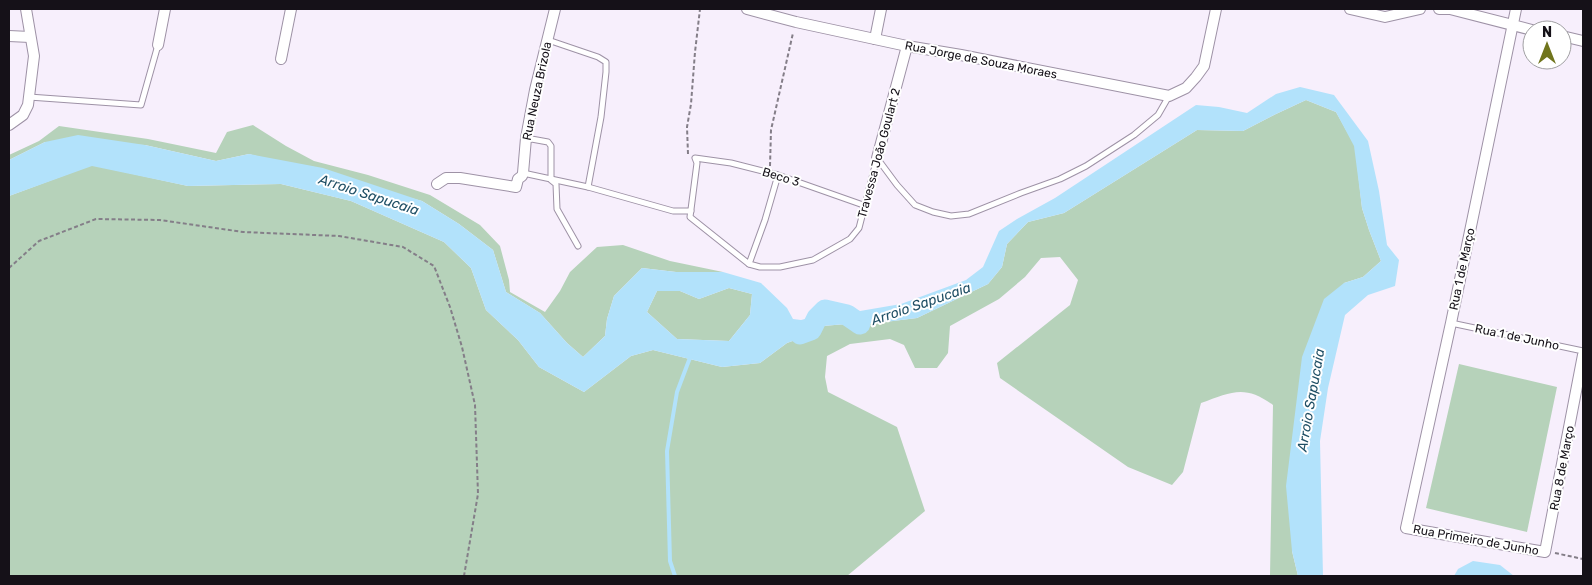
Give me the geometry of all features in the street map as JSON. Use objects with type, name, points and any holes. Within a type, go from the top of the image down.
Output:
[{"type":"street","points":[[9,125],[24,115],[28,101],[34,56],[26,9]]},
{"type":"street","points":[[158,45],[165,9]]},
{"type":"street","points":[[281,59],[291,9]]},
{"type":"street","name":"Rua Neuza Brizola","points":[[523,173],[526,138],[535,90],[555,9]]},
{"type":"street","name":"Rua Jorge de Souza Moraes","points":[[747,9],[796,22],[907,46],[1169,96]]},
{"type":"street","points":[[875,39],[881,9]]},
{"type":"street","points":[[1169,96],[1186,88],[1204,66],[1216,9]]},
{"type":"street","points":[[1350,9],[1386,17],[1420,9]]},
{"type":"street","points":[[1439,9],[1450,9],[1522,28]]},
{"type":"street","name":"Rua 1 de Março","points":[[1406,528],[1451,323],[1516,9]]},
{"type":"street","points":[[9,36],[30,37]]},
{"type":"street","name":"Travessa João Goulart 2","points":[[877,158],[907,46]]},
{"type":"street","points":[[437,184],[446,178],[460,178],[516,187],[518,179],[523,173]]},
{"type":"street","name":"Rua 8 de Março","points":[[1546,552],[1583,353]]},
{"type":"street","name":"Rua Primeiro de Junho","points":[[1406,528],[1546,552]]},
{"type":"lane","points":[[548,40],[598,56],[606,62],[600,117],[588,187]]},
{"type":"lane","points":[[28,101],[141,105],[158,45]]},
{"type":"lane","points":[[877,158],[915,205],[950,216],[969,214],[1021,192],[1060,179],[1086,166],[1128,139],[1158,115],[1169,96]]},
{"type":"lane","points":[[526,138],[548,142],[551,146],[550,180]]},
{"type":"lane","points":[[695,158],[697,163],[690,217],[749,264],[765,220],[778,175]]},
{"type":"lane","name":"Beco 3","points":[[695,158],[731,163],[778,175],[866,206]]},
{"type":"lane","name":"Travessa João Goulart 2","points":[[749,264],[760,267],[780,267],[813,260],[850,239],[859,228],[877,158]]},
{"type":"lane","points":[[523,173],[588,187],[673,211],[691,211]]},
{"type":"lane","points":[[550,180],[556,184],[557,209],[578,246]]},
{"type":"lane","name":"Rua 1 de Junho","points":[[1451,323],[1583,353]]},
{"type":"path","points":[[695,158],[688,157],[687,127],[700,9]]},
{"type":"path","points":[[770,173],[771,130],[796,22]]},
{"type":"path","points":[[9,268],[39,242],[96,219],[160,220],[243,232],[339,236],[403,247],[434,266],[450,307],[462,347],[475,405],[478,494],[464,576]]},
{"type":"path","points":[[1546,552],[1583,558]]},
{"type":"green space","points":[[1306,100],[1336,112],[1355,146],[1362,208],[1381,261],[1363,277],[1344,283],[1292,551],[1298,576],[1270,576],[1273,405],[1263,398],[1246,392],[1238,392],[1201,403],[1183,472],[1172,485],[1128,467],[1000,378],[997,363],[1070,305],[1078,280],[1060,257],[1041,258],[1025,277],[999,299],[950,326],[948,353],[937,368],[915,368],[904,345],[890,339],[850,344],[827,356],[825,377],[828,392],[897,427],[925,511],[847,576],[9,576],[9,196],[92,165],[188,186],[281,184],[351,201],[444,242],[471,268],[486,310],[518,340],[539,367],[584,392],[631,356],[653,350],[722,367],[760,363],[787,343],[806,336],[823,326],[861,325],[917,318],[988,284],[1002,267],[1007,244],[1028,222],[1064,213],[1197,130],[1243,131]]},
{"type":"green space","points":[[253,125],[314,161],[368,175],[430,195],[480,225],[500,246],[509,280],[510,292],[545,312],[560,291],[570,272],[597,247],[623,245],[670,261],[723,272],[676,272],[642,268],[614,296],[607,319],[605,336],[583,357],[567,343],[540,313],[506,292],[493,250],[459,224],[422,201],[249,154],[216,161],[145,145],[45,142],[9,160],[9,155],[39,141],[59,126],[148,139],[216,153],[227,132]]},
{"type":"green space","points":[[729,288],[752,294],[750,315],[729,341],[677,339],[647,312],[657,291],[680,291],[699,299]]},
{"type":"green space","points":[[1459,364],[1557,387],[1527,532],[1426,508]]},
{"type":"water","points":[[1300,87],[1334,95],[1368,141],[1379,191],[1387,245],[1399,260],[1395,286],[1368,295],[1345,315],[1328,388],[1320,441],[1323,576],[1298,576],[1292,551],[1286,486],[1302,357],[1324,299],[1344,283],[1363,277],[1381,261],[1362,208],[1354,146],[1336,112],[1306,100],[1243,131],[1197,130],[1064,213],[1028,222],[1007,244],[1002,267],[988,284],[917,318],[861,325],[823,326],[806,336],[787,343],[760,363],[722,367],[653,350],[631,356],[584,392],[539,367],[518,340],[486,310],[471,268],[444,242],[351,201],[281,184],[188,186],[92,166],[9,196],[9,160],[45,142],[78,135],[145,145],[216,161],[249,154],[323,168],[422,201],[459,224],[493,250],[506,292],[540,313],[567,343],[583,357],[605,336],[607,319],[614,296],[642,268],[676,272],[723,272],[761,283],[787,308],[793,319],[801,320],[844,309],[860,311],[901,304],[966,280],[983,267],[999,231],[1055,198],[1196,105],[1219,107],[1247,113],[1276,94]],"holes":[[[729,288],[752,294],[750,315],[729,341],[677,339],[647,312],[657,291],[680,291],[699,299]]]},
{"type":"water","points":[[1473,561],[1500,565],[1514,576],[1454,576],[1458,569]]},
{"type":"waterway","name":"Arroio Sapucaia","points":[[800,334],[811,330],[817,318],[825,310],[847,315],[860,324]]},
{"type":"waterway","points":[[675,576],[670,561],[667,451],[677,392],[691,355]]}]
